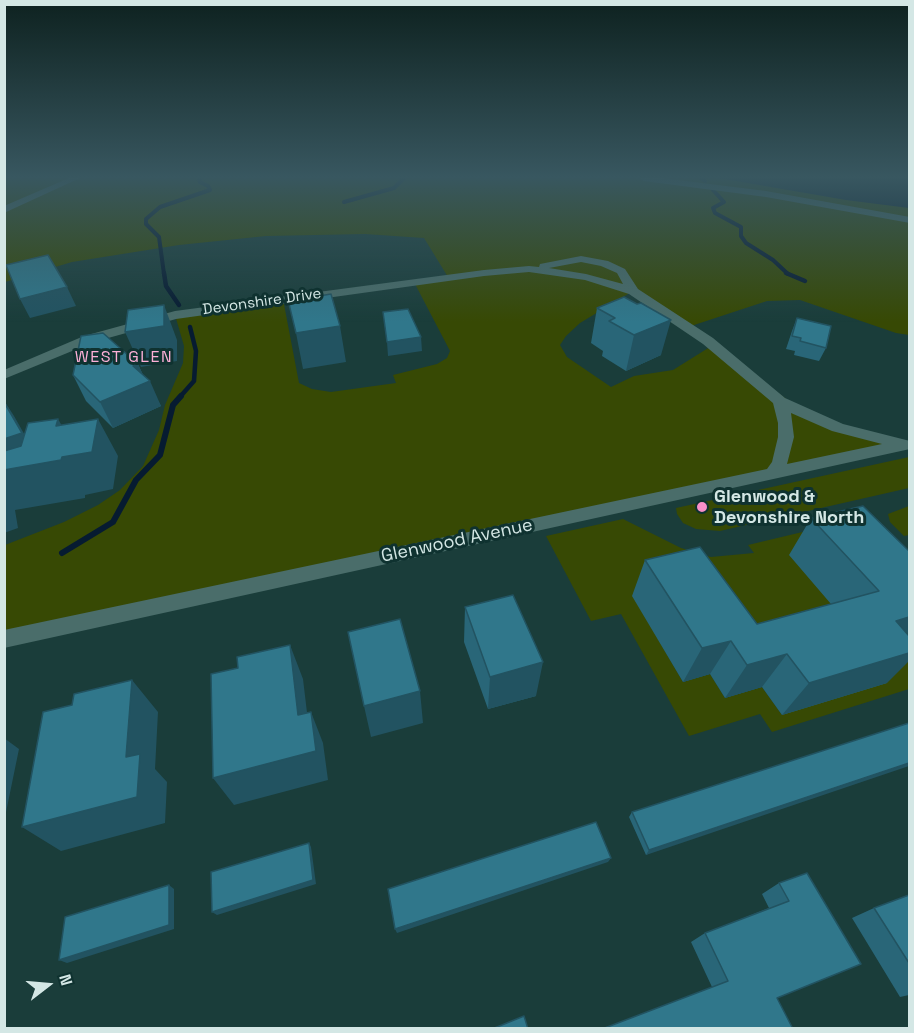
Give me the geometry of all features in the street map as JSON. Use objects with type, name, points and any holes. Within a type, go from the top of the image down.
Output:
[{"type":"street","name":"Devonshire Drive","points":[[4,375],[89,339],[175,315],[574,260],[604,263],[621,271],[633,291]]},
{"type":"street","name":"Devonshire Drive","points":[[529,268],[586,277],[633,291],[708,341],[780,401],[838,428],[907,444]]},
{"type":"street","points":[[773,473],[780,462],[786,437],[786,423],[780,401]]},
{"type":"street","name":"Glenwood Avenue","points":[[4,639],[907,444]]},
{"type":"green space","points":[[5,226],[909,226],[909,335],[896,333],[800,300],[767,301],[688,327],[633,291],[580,323],[560,345],[567,357],[611,387],[634,376],[673,370],[713,345],[812,418],[905,445],[5,639],[5,545],[64,522],[98,505],[120,490],[143,466],[159,430],[165,405],[183,363],[184,346],[175,315],[283,299],[299,383],[312,389],[331,392],[396,383],[393,375],[437,364],[447,358],[450,351],[414,282],[448,277],[424,238],[365,234],[266,236],[179,245],[72,262],[5,282]]},
{"type":"green space","points":[[909,457],[909,488],[720,531],[696,529],[683,523],[677,514],[676,508]]},
{"type":"green space","points":[[909,506],[909,535],[904,536],[890,522],[888,514]]},
{"type":"green space","points":[[623,519],[681,548],[711,557],[754,553],[748,545],[836,524],[909,593],[909,689],[772,732],[760,714],[689,736],[621,614],[591,621],[546,536]],"holes":[[[633,596],[735,659],[850,626],[782,715],[762,687],[725,698],[710,674],[683,682]]]},
{"type":"building","points":[[48,255],[67,287],[20,299],[6,265]]},
{"type":"building","points":[[331,294],[340,326],[296,333],[289,304],[314,300],[313,297]]},
{"type":"building","points":[[624,297],[637,304],[641,303],[671,320],[634,335],[609,321],[615,318],[597,308]]},
{"type":"building","points":[[164,305],[164,326],[125,332],[128,310]]},
{"type":"building","points":[[408,309],[421,337],[387,342],[383,312]]},
{"type":"building","points":[[797,318],[831,326],[826,348],[800,341],[801,338],[792,336]]},
{"type":"building","points":[[103,333],[138,364],[133,366],[150,381],[100,402],[73,375],[81,336]]},
{"type":"building","points":[[4,402],[22,433],[4,439]]},
{"type":"building","points":[[58,419],[56,426],[98,419],[92,452],[4,470],[4,451],[21,446],[28,423]]},
{"type":"building","points":[[863,506],[909,551],[909,617],[896,621],[909,636],[909,653],[809,683],[787,654],[747,665],[731,641],[702,648],[645,560],[700,547],[757,624],[879,591],[811,518]]},
{"type":"building","points":[[513,595],[543,662],[490,677],[465,607]]},
{"type":"building","points":[[400,619],[420,691],[364,706],[348,632]]},
{"type":"building","points":[[290,645],[298,715],[311,712],[316,751],[213,778],[211,674],[238,668],[237,657]]},
{"type":"building","points":[[132,680],[126,757],[140,754],[137,797],[22,827],[43,712],[72,705],[74,694]]},
{"type":"building","points":[[909,723],[909,763],[649,850],[632,812]]},
{"type":"building","points":[[596,822],[611,858],[395,929],[388,889]]},
{"type":"building","points":[[309,843],[313,880],[212,912],[211,872]]},
{"type":"building","points":[[807,873],[861,964],[777,998],[793,1029],[602,1029],[728,981],[705,933],[789,901],[779,883]]},
{"type":"building","points":[[169,885],[169,925],[59,960],[65,917]]},
{"type":"building","points":[[909,895],[909,963],[874,908]]},
{"type":"building","points":[[524,1016],[528,1029],[492,1029]]},
{"type":"waterway","points":[[148,226],[159,237],[164,274]]},
{"type":"waterway","points":[[740,226],[741,236],[746,243],[773,260],[788,274]]},
{"type":"waterway","points":[[164,273],[166,286],[179,305]]},
{"type":"waterway","points":[[788,274],[805,281]]},
{"type":"waterway","points":[[179,398],[194,381],[196,351],[190,327]]},
{"type":"waterway","points":[[62,553],[113,522],[136,480],[160,455],[173,405],[181,396]]},
{"type":"place","name":"Glenwood & Devonshire North","points":[[702,507]]},
{"type":"district","name":"WEST GLEN","points":[[124,358]]}]
